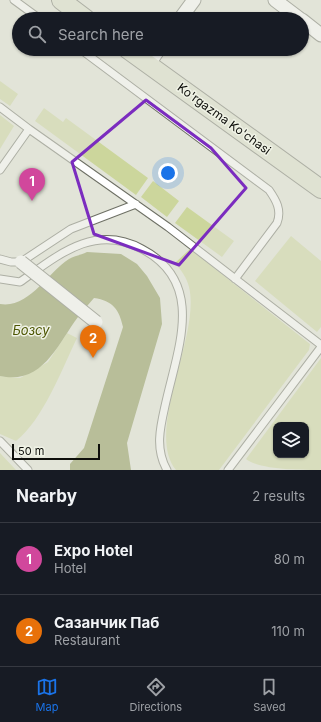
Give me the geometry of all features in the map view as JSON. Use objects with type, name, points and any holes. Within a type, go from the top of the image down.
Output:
[{"type":"street","points":[[61,0],[77,12]]},
{"type":"street","points":[[185,12],[194,0]]},
{"type":"street","points":[[275,0],[291,12]]},
{"type":"street","points":[[309,26],[321,35]]},
{"type":"street","name":"Ko'rgazma Ko'chasi","points":[[136,56],[321,189]]},
{"type":"street","points":[[148,65],[154,56]]},
{"type":"street","points":[[21,262],[96,322]]},
{"type":"lane","points":[[14,0],[30,12]]},
{"type":"lane","points":[[89,56],[269,190],[274,197],[279,209],[277,223],[235,279]]},
{"type":"lane","points":[[0,107],[136,204],[321,346],[232,469]]},
{"type":"lane","points":[[0,170],[29,129]]},
{"type":"lane","points":[[0,259],[11,262],[21,262],[71,229],[136,204]]},
{"type":"lane","points":[[0,279],[20,282],[67,249],[86,242],[107,240],[131,243],[152,254],[169,270],[181,292],[184,319],[160,429],[160,451],[162,462],[167,470]]},
{"type":"lane","points":[[0,441],[28,470]]},
{"type":"highlighted area","points":[[146,100],[211,148],[246,188],[179,265],[94,234],[72,162]]},
{"type":"shaded area","points":[[0,81],[18,94],[10,106],[0,99]]},
{"type":"shaded area","points":[[44,108],[63,122],[66,118],[148,178],[136,195],[35,121]]},
{"type":"shaded area","points":[[0,115],[14,126],[0,149]]},
{"type":"shaded area","points":[[153,181],[179,201],[167,217],[141,197]]},
{"type":"shaded area","points":[[187,207],[234,241],[222,257],[175,223]]},
{"type":"shaded area","points":[[291,236],[321,261],[321,327],[317,332],[255,281]]},
{"type":"shaded area","points":[[190,249],[310,344],[309,350],[219,470],[176,470],[168,453],[166,432],[169,408],[188,331],[191,307],[188,284],[184,274],[175,263]]},
{"type":"shaded area","points":[[67,333],[77,338],[51,393],[35,420],[26,432],[16,441],[0,434],[0,376],[20,378],[48,362]]},
{"type":"shaded area","points":[[321,358],[321,470],[270,467],[252,463],[246,459],[273,423],[273,458],[309,458],[309,422],[273,422]]},
{"type":"shaded area","points":[[0,453],[16,470],[0,470]]},
{"type":"water","name":"Бозсу","points":[[87,252],[121,254],[137,264],[147,276],[160,298],[162,324],[127,443],[131,470],[70,470],[70,464],[84,448],[123,327],[117,311],[106,301],[94,298],[78,317],[55,350],[38,369],[27,375],[15,377],[0,376],[0,304],[10,304],[20,301],[38,288],[69,259]]},
{"type":"place","name":"Expo Hotel","points":[[32,201]]},
{"type":"place","name":"Сазанчик Паб","points":[[93,358]]}]
